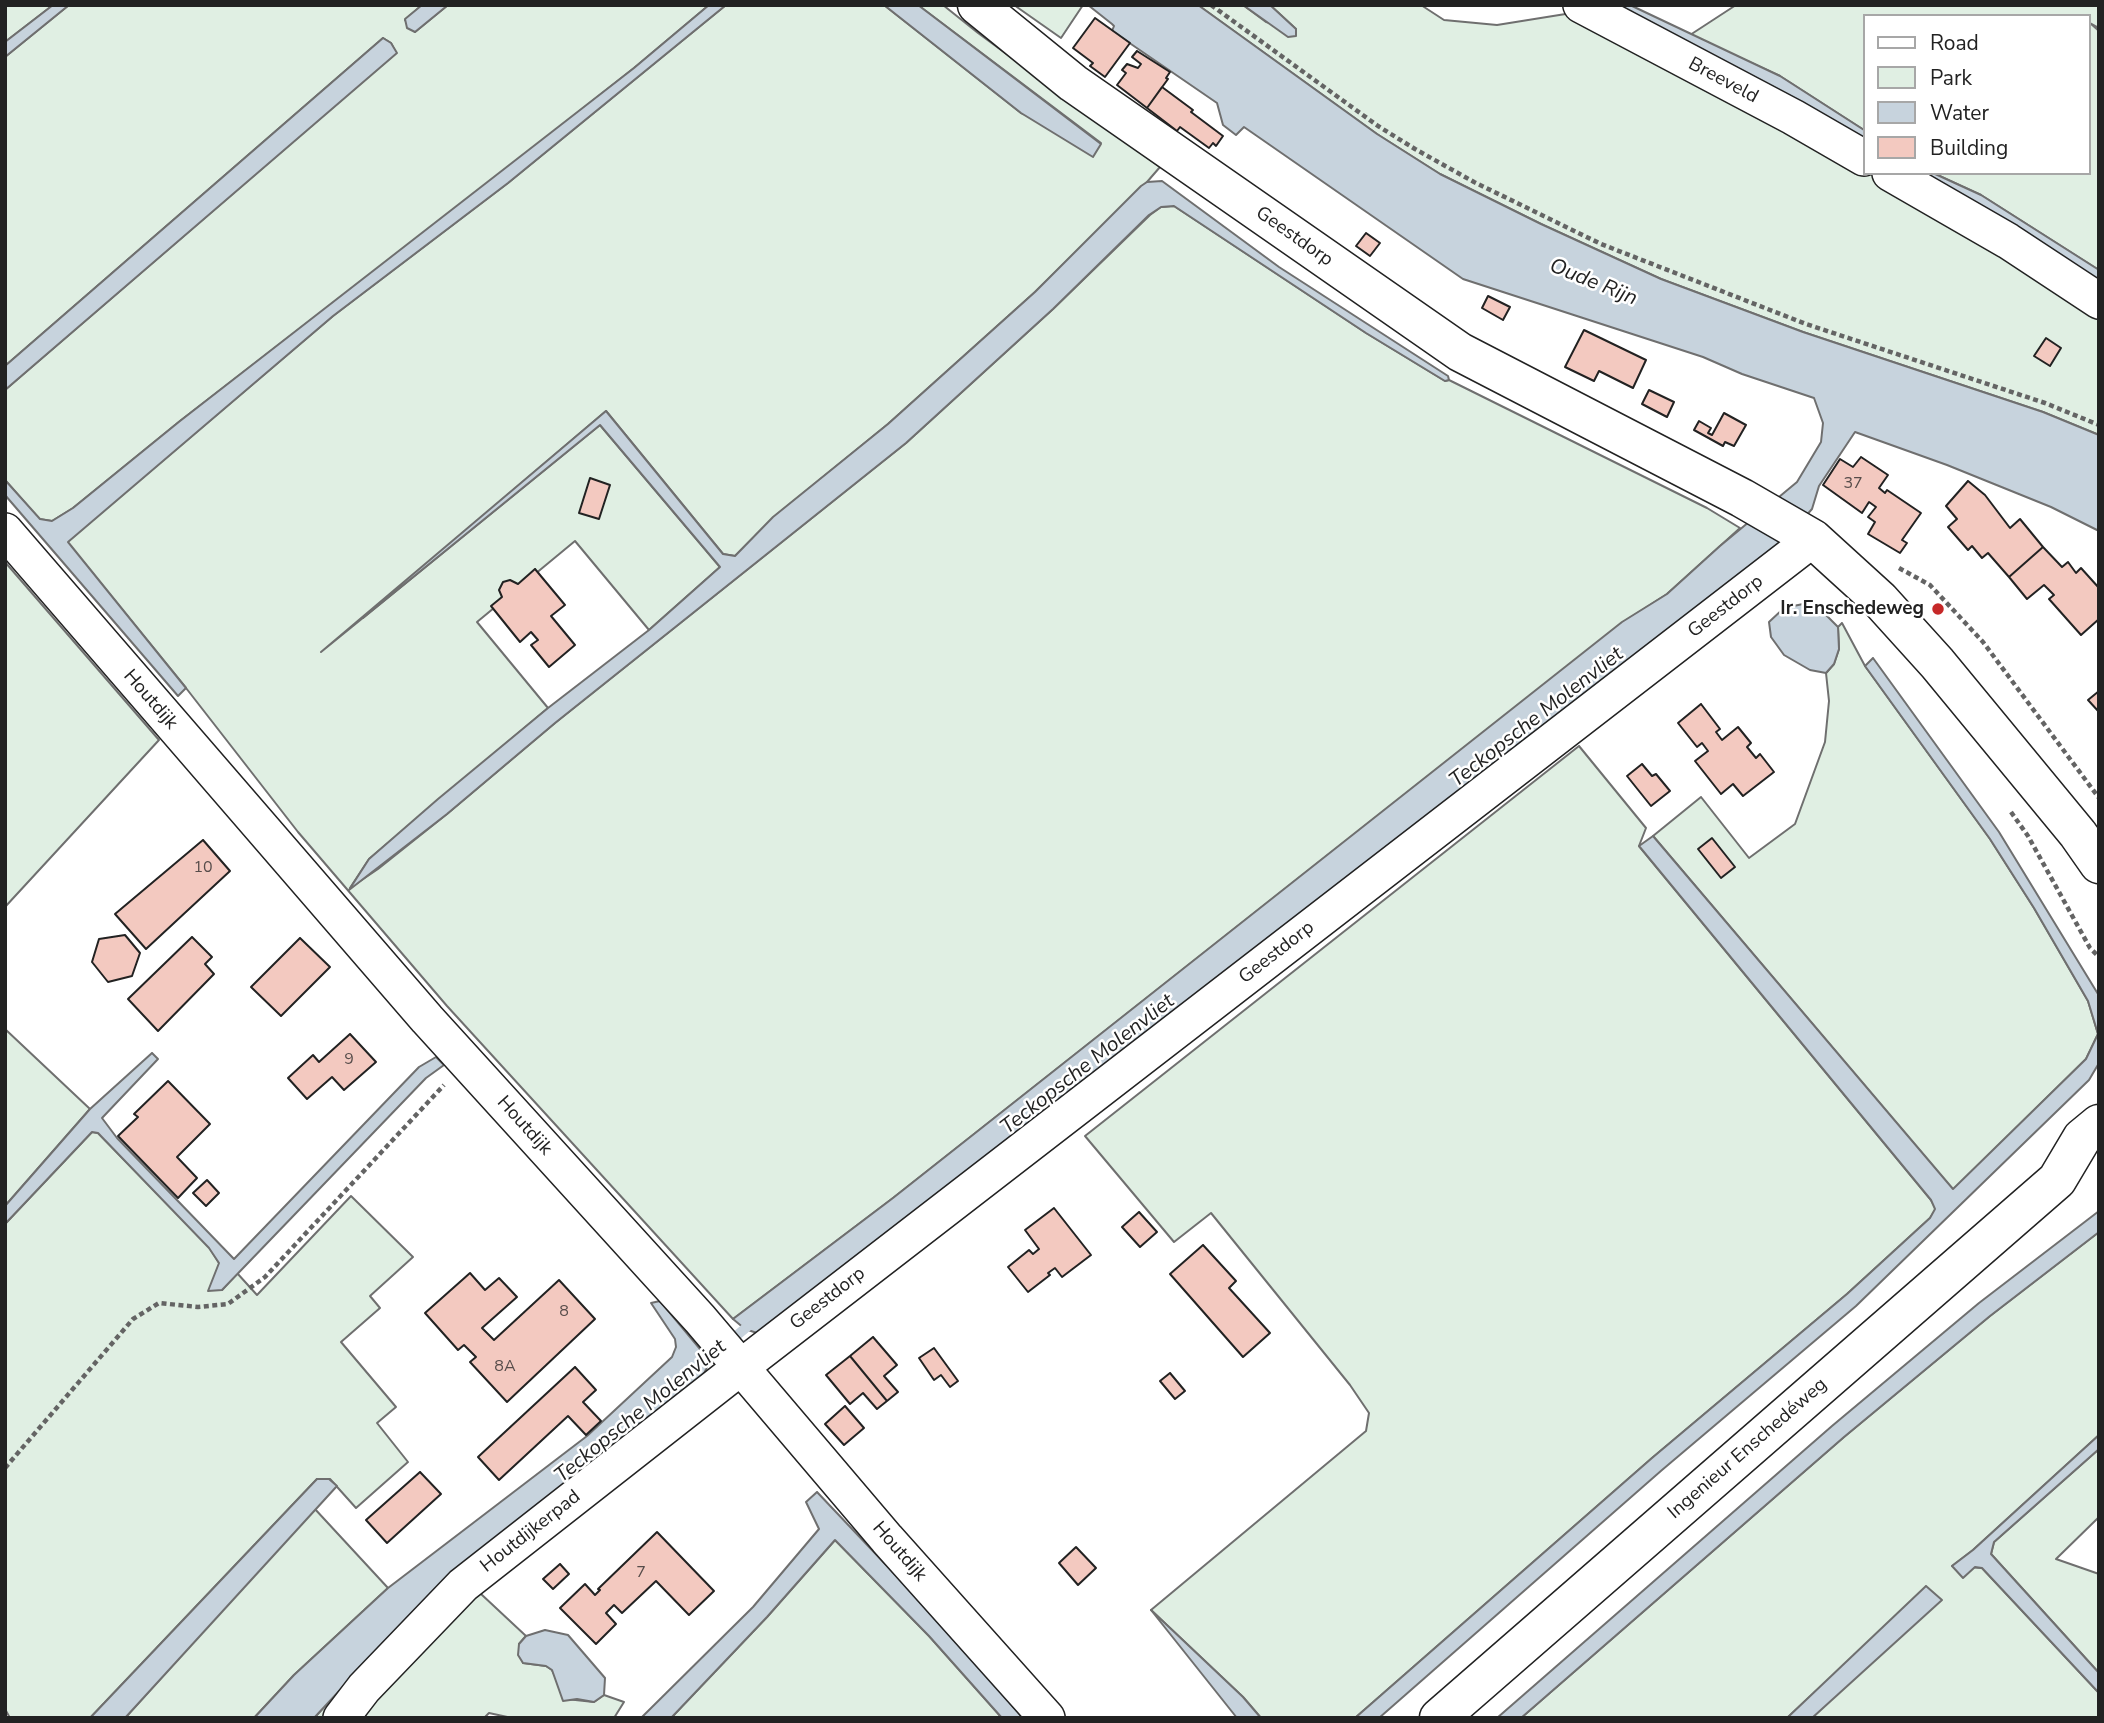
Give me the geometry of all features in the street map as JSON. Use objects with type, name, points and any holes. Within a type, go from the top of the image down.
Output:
[{"type":"main road","name":"Geestdorp","points":[[977,5],[1073,83],[1460,352],[1742,498],[1807,536],[1880,600],[1937,663],[2078,834],[2099,864]]},
{"type":"main road","name":"Ingenieur Enschedéweg","points":[[1439,1718],[2057,1180],[2082,1139],[2099,1124]]},
{"type":"main road","name":"Ingenieur Enschedéweg","points":[[2057,1180],[2099,1164]]},
{"type":"street","name":"Breeveld","points":[[1581,5],[1793,117],[1862,157]]},
{"type":"street","points":[[1893,175],[2008,241],[2099,301]]},
{"type":"street","name":"Houtdijk","points":[[5,531],[466,1062],[700,1319],[887,1539],[1046,1718]]},
{"type":"street","name":"Geestdorp","points":[[735,1360],[1807,536]]},
{"type":"street","name":"Houtdijkerpad","points":[[341,1718],[364,1688],[463,1585],[735,1360]]},
{"type":"path","points":[[1211,5],[1415,149],[1474,182],[1601,244],[1793,319],[2045,402],[2099,425]]},
{"type":"path","points":[[2006,804],[2028,836],[2090,948],[2099,957]]},
{"type":"path","points":[[5,1468],[133,1318],[159,1303],[198,1307],[228,1304],[265,1276],[466,1062]]},
{"type":"green space","points":[[5,5],[53,5],[5,42]]},
{"type":"green space","points":[[69,5],[422,5],[405,20],[415,32],[448,5],[709,5],[500,174],[180,421],[73,508],[52,521],[39,519],[5,480],[5,390],[396,53],[391,43],[383,38],[5,366],[5,57]]},
{"type":"green space","points":[[726,5],[884,5],[1021,113],[1101,143],[918,5],[943,5],[1160,167],[1035,292],[888,424],[774,517],[735,556],[723,554],[606,411],[363,618],[600,425],[720,567],[649,630],[575,541],[477,622],[548,708],[369,859],[350,888],[447,814],[555,723],[906,443],[1161,207],[1174,206],[1366,333],[1445,381],[1449,380],[1707,508],[1740,528],[1667,594],[1622,623],[893,1198],[733,1319],[447,1006],[298,832],[186,688],[67,542],[333,316],[508,183]]},
{"type":"green space","points":[[1014,5],[1083,5],[1061,38]]},
{"type":"green space","points":[[1198,5],[1243,5],[1266,22],[1296,29],[1270,5],[1421,5],[1444,20],[1497,25],[1578,12],[1862,168],[1862,175],[1875,175],[1986,236],[2099,309],[2099,435],[2043,412],[1803,332],[1661,279],[1440,174],[1377,134]]},
{"type":"green space","points":[[1736,5],[2099,5],[2099,28],[2090,23],[2090,14],[1862,14],[1862,129],[1780,76],[1690,35]]},
{"type":"green space","points":[[2090,23],[2099,31],[2099,270],[1981,195],[1937,175],[2090,175]]},
{"type":"green space","points":[[5,562],[159,740],[5,907]]},
{"type":"green space","points":[[1842,623],[1865,666],[1990,839],[2034,908],[2088,1001],[2098,1034],[2086,1059],[1953,1190],[1653,836],[1701,797],[1749,858],[1795,824],[1825,742],[1829,701],[1826,673],[1834,664],[1839,649],[1838,627]]},
{"type":"green space","points":[[1579,746],[1646,828],[1639,846],[1936,1209],[1930,1218],[1847,1294],[1652,1458],[1355,1718],[1261,1718],[1243,1697],[1151,1610],[1366,1431],[1369,1413],[1350,1385],[1211,1213],[1174,1242],[1085,1136]]},
{"type":"green space","points":[[5,1029],[90,1109],[5,1206]]},
{"type":"green space","points":[[92,1132],[98,1133],[209,1247],[219,1263],[222,1290],[237,1273],[257,1295],[351,1196],[413,1257],[370,1296],[380,1308],[341,1342],[396,1407],[377,1423],[408,1462],[356,1508],[330,1479],[317,1479],[90,1718],[10,1718],[5,1709],[5,1224]]},
{"type":"green space","points":[[2099,1232],[2099,1435],[1952,1566],[1982,1568],[2099,1693],[2099,1718],[1812,1718],[1828,1702],[1817,1690],[1787,1718],[1521,1718],[1844,1437],[1990,1316]]},
{"type":"green space","points":[[2099,1449],[2099,1517],[2056,1559],[2099,1574],[2099,1673],[1991,1554],[1994,1542]]},
{"type":"green space","points":[[314,1508],[388,1588],[294,1675],[254,1718],[125,1718]]},
{"type":"green space","points":[[835,1540],[929,1636],[1002,1718],[671,1718],[767,1617]]},
{"type":"green space","points":[[456,1575],[481,1594],[526,1636],[519,1644],[523,1663],[546,1666],[552,1670],[566,1699],[594,1702],[604,1695],[624,1702],[614,1718],[512,1718],[489,1713],[484,1718],[314,1718],[393,1633]]},
{"type":"water","points":[[53,5],[69,5],[5,57],[5,42]]},
{"type":"water","points":[[422,5],[448,5],[415,32],[407,28],[405,19]]},
{"type":"water","points":[[709,5],[726,5],[508,183],[333,316],[68,542],[186,688],[178,696],[5,495],[5,480],[40,519],[52,521],[73,508],[180,421],[634,68]]},
{"type":"water","points":[[884,5],[918,5],[1101,144],[1093,157],[1021,113]]},
{"type":"water","name":"Oude Rijn","points":[[1088,5],[1198,5],[1377,134],[1440,174],[1541,224],[1661,279],[1803,332],[2043,412],[2099,435],[2099,531],[2051,507],[1855,432],[1819,486],[1812,509],[1769,558],[760,1334],[745,1329],[733,1319],[893,1198],[1622,622],[1667,594],[1797,482],[1821,442],[1823,423],[1814,398],[1742,374],[1703,357],[1463,279],[1244,127],[1236,135],[1223,125],[1217,103],[1112,31],[1114,26]]},
{"type":"water","points":[[1243,5],[1270,5],[1296,29],[1296,36],[1288,37]]},
{"type":"water","points":[[1611,5],[1630,5],[1780,76],[1862,129],[1862,139]]},
{"type":"water","points":[[383,38],[391,43],[397,53],[5,390],[5,366]]},
{"type":"water","points":[[1924,175],[1937,175],[1981,195],[2099,270],[2099,280]]},
{"type":"water","points":[[1162,181],[1279,267],[1448,376],[1449,380],[1445,381],[1366,333],[1174,206],[1161,207],[1149,215],[1053,309],[906,443],[349,890],[369,859],[548,708],[649,630],[720,567],[600,425],[321,652],[606,411],[723,554],[735,556],[773,517],[888,424],[1035,292],[1141,186],[1147,182]]},
{"type":"water","points":[[1803,604],[1821,610],[1838,627],[1839,649],[1834,664],[1826,673],[1810,670],[1784,655],[1771,637],[1769,622],[1784,608]]},
{"type":"water","points":[[1873,658],[1999,832],[2098,994],[2099,1063],[2089,1080],[1856,1306],[1662,1470],[1379,1718],[1355,1718],[1652,1458],[1847,1294],[1930,1218],[1935,1209],[1931,1200],[1639,846],[1653,836],[1953,1189],[2086,1059],[2098,1034],[2088,1001],[1990,839],[1865,666]]},
{"type":"water","points":[[152,1053],[158,1059],[102,1118],[117,1138],[234,1259],[419,1067],[436,1057],[444,1065],[426,1078],[222,1290],[208,1291],[219,1263],[209,1248],[98,1133],[92,1132],[5,1224],[5,1206],[90,1109]]},
{"type":"water","points":[[2099,1211],[2099,1232],[1990,1316],[1844,1437],[1521,1718],[1497,1718],[1832,1426],[1979,1303]]},
{"type":"water","points":[[660,1301],[705,1355],[707,1367],[703,1376],[393,1633],[314,1718],[254,1718],[294,1675],[388,1588],[587,1436],[672,1357],[676,1347],[675,1339],[651,1303]]},
{"type":"water","points":[[2099,1435],[2099,1449],[1994,1542],[1991,1554],[2099,1673],[2099,1693],[1982,1568],[1975,1567],[1963,1578],[1952,1566]]},
{"type":"water","points":[[317,1479],[329,1479],[337,1486],[125,1718],[90,1718]]},
{"type":"water","points":[[817,1492],[943,1625],[1023,1718],[1002,1718],[929,1636],[835,1540],[767,1617],[671,1718],[641,1718],[753,1607],[819,1529],[806,1502]]},
{"type":"water","points":[[1926,1586],[1942,1600],[1812,1718],[1787,1718]]},
{"type":"water","points":[[1151,1610],[1243,1697],[1261,1718],[1237,1718]]},
{"type":"water","points":[[545,1630],[568,1635],[605,1678],[604,1695],[594,1702],[577,1699],[563,1701],[552,1670],[546,1666],[523,1663],[518,1655],[519,1644],[526,1636]]},
{"type":"building","points":[[1095,18],[1130,43],[1105,77],[1090,66],[1093,63],[1073,48]]},
{"type":"building","points":[[1137,51],[1170,72],[1147,108],[1117,85],[1126,73],[1122,70],[1127,64],[1138,68],[1141,64],[1132,57]]},
{"type":"building","points":[[1162,87],[1223,136],[1216,146],[1213,143],[1209,148],[1180,127],[1177,131],[1147,108]]},
{"type":"building","points":[[1366,233],[1380,243],[1370,256],[1356,246]]},
{"type":"building","points":[[1488,296],[1510,307],[1503,320],[1482,308]]},
{"type":"building","points":[[1584,330],[1646,360],[1633,388],[1599,371],[1594,381],[1565,367]]},
{"type":"building","points":[[2046,338],[2061,348],[2050,366],[2034,356]]},
{"type":"building","points":[[1649,390],[1674,402],[1667,417],[1642,404]]},
{"type":"building","points":[[1724,413],[1746,425],[1734,446],[1725,442],[1723,446],[1694,430],[1699,421],[1711,428],[1708,433],[1712,435]]},
{"type":"building","points":[[1861,457],[1888,475],[1879,488],[1885,493],[1887,490],[1921,513],[1902,540],[1907,543],[1900,553],[1868,534],[1875,522],[1868,517],[1876,507],[1869,502],[1862,513],[1823,485],[1840,459],[1853,467]]},
{"type":"building","points":[[590,478],[610,485],[599,519],[579,513]]},
{"type":"building","points":[[1968,481],[1985,495],[2010,528],[2020,519],[2043,547],[2009,577],[1988,553],[1982,558],[1972,546],[1968,550],[1948,527],[1957,519],[1946,506]]},
{"type":"building","points":[[2043,547],[2062,567],[2068,562],[2076,573],[2081,568],[2099,588],[2099,619],[2081,635],[2049,599],[2054,595],[2044,585],[2027,599],[2009,577]]},
{"type":"building","points":[[535,569],[565,605],[551,616],[575,645],[549,667],[531,645],[538,640],[531,632],[520,642],[491,606],[502,597],[499,590],[503,582],[510,580],[518,584]]},
{"type":"building","points":[[2099,691],[2099,712],[2088,700]]},
{"type":"building","points":[[1701,704],[1720,729],[1716,732],[1722,740],[1738,727],[1751,743],[1747,747],[1756,758],[1760,754],[1774,772],[1743,796],[1733,784],[1721,794],[1695,761],[1708,751],[1702,743],[1697,747],[1678,723]]},
{"type":"building","points":[[1642,764],[1652,776],[1656,774],[1670,791],[1651,806],[1627,776]]},
{"type":"building","points":[[1712,838],[1735,867],[1721,878],[1698,849]]},
{"type":"building","points":[[203,840],[230,871],[146,949],[115,914]]},
{"type":"building","points":[[125,935],[140,953],[132,976],[108,982],[92,962],[99,939]]},
{"type":"building","points":[[192,937],[212,957],[205,964],[214,974],[158,1031],[128,999]]},
{"type":"building","points":[[300,938],[330,967],[281,1016],[251,987]]},
{"type":"building","points":[[350,1034],[376,1062],[344,1090],[332,1077],[307,1099],[288,1078],[313,1055],[319,1062]]},
{"type":"building","points":[[168,1081],[210,1124],[177,1157],[197,1178],[178,1198],[118,1136],[138,1117],[134,1114]]},
{"type":"building","points":[[207,1180],[219,1193],[206,1206],[193,1193]]},
{"type":"building","points":[[1054,1208],[1091,1255],[1062,1277],[1055,1268],[1028,1292],[1008,1267],[1029,1250],[1033,1254],[1039,1249],[1025,1230]]},
{"type":"building","points":[[1139,1212],[1157,1232],[1140,1247],[1122,1227]]},
{"type":"building","points":[[1203,1245],[1236,1281],[1229,1288],[1270,1333],[1243,1357],[1170,1274]]},
{"type":"building","points":[[470,1273],[485,1290],[499,1278],[517,1297],[482,1328],[494,1340],[559,1280],[595,1319],[507,1402],[470,1362],[476,1357],[464,1345],[458,1350],[425,1313]]},
{"type":"building","points":[[873,1337],[897,1365],[884,1376],[898,1392],[887,1401],[850,1356]]},
{"type":"building","points":[[934,1348],[958,1381],[950,1387],[941,1375],[934,1380],[919,1358]]},
{"type":"building","points":[[850,1356],[887,1401],[877,1409],[863,1393],[850,1404],[826,1375]]},
{"type":"building","points":[[575,1367],[596,1390],[583,1402],[601,1421],[586,1435],[568,1416],[499,1480],[478,1457]]},
{"type":"building","points":[[1170,1373],[1185,1391],[1175,1399],[1160,1381]]},
{"type":"building","points":[[845,1406],[864,1428],[844,1445],[825,1424]]},
{"type":"building","points":[[420,1472],[441,1494],[387,1543],[366,1520]]},
{"type":"building","points":[[657,1532],[714,1591],[689,1615],[656,1581],[622,1613],[614,1605],[606,1613],[616,1624],[596,1644],[560,1608],[585,1584],[595,1595]]},
{"type":"building","points":[[1076,1547],[1096,1568],[1078,1585],[1059,1563]]},
{"type":"building","points":[[560,1564],[569,1574],[553,1589],[543,1579]]},
{"type":"waterway","name":"Teckopsche Molenvliet","points":[[698,1368],[754,1321]]},
{"type":"place","name":"Ir. Enschedeweg","points":[[1938,609]]}]
